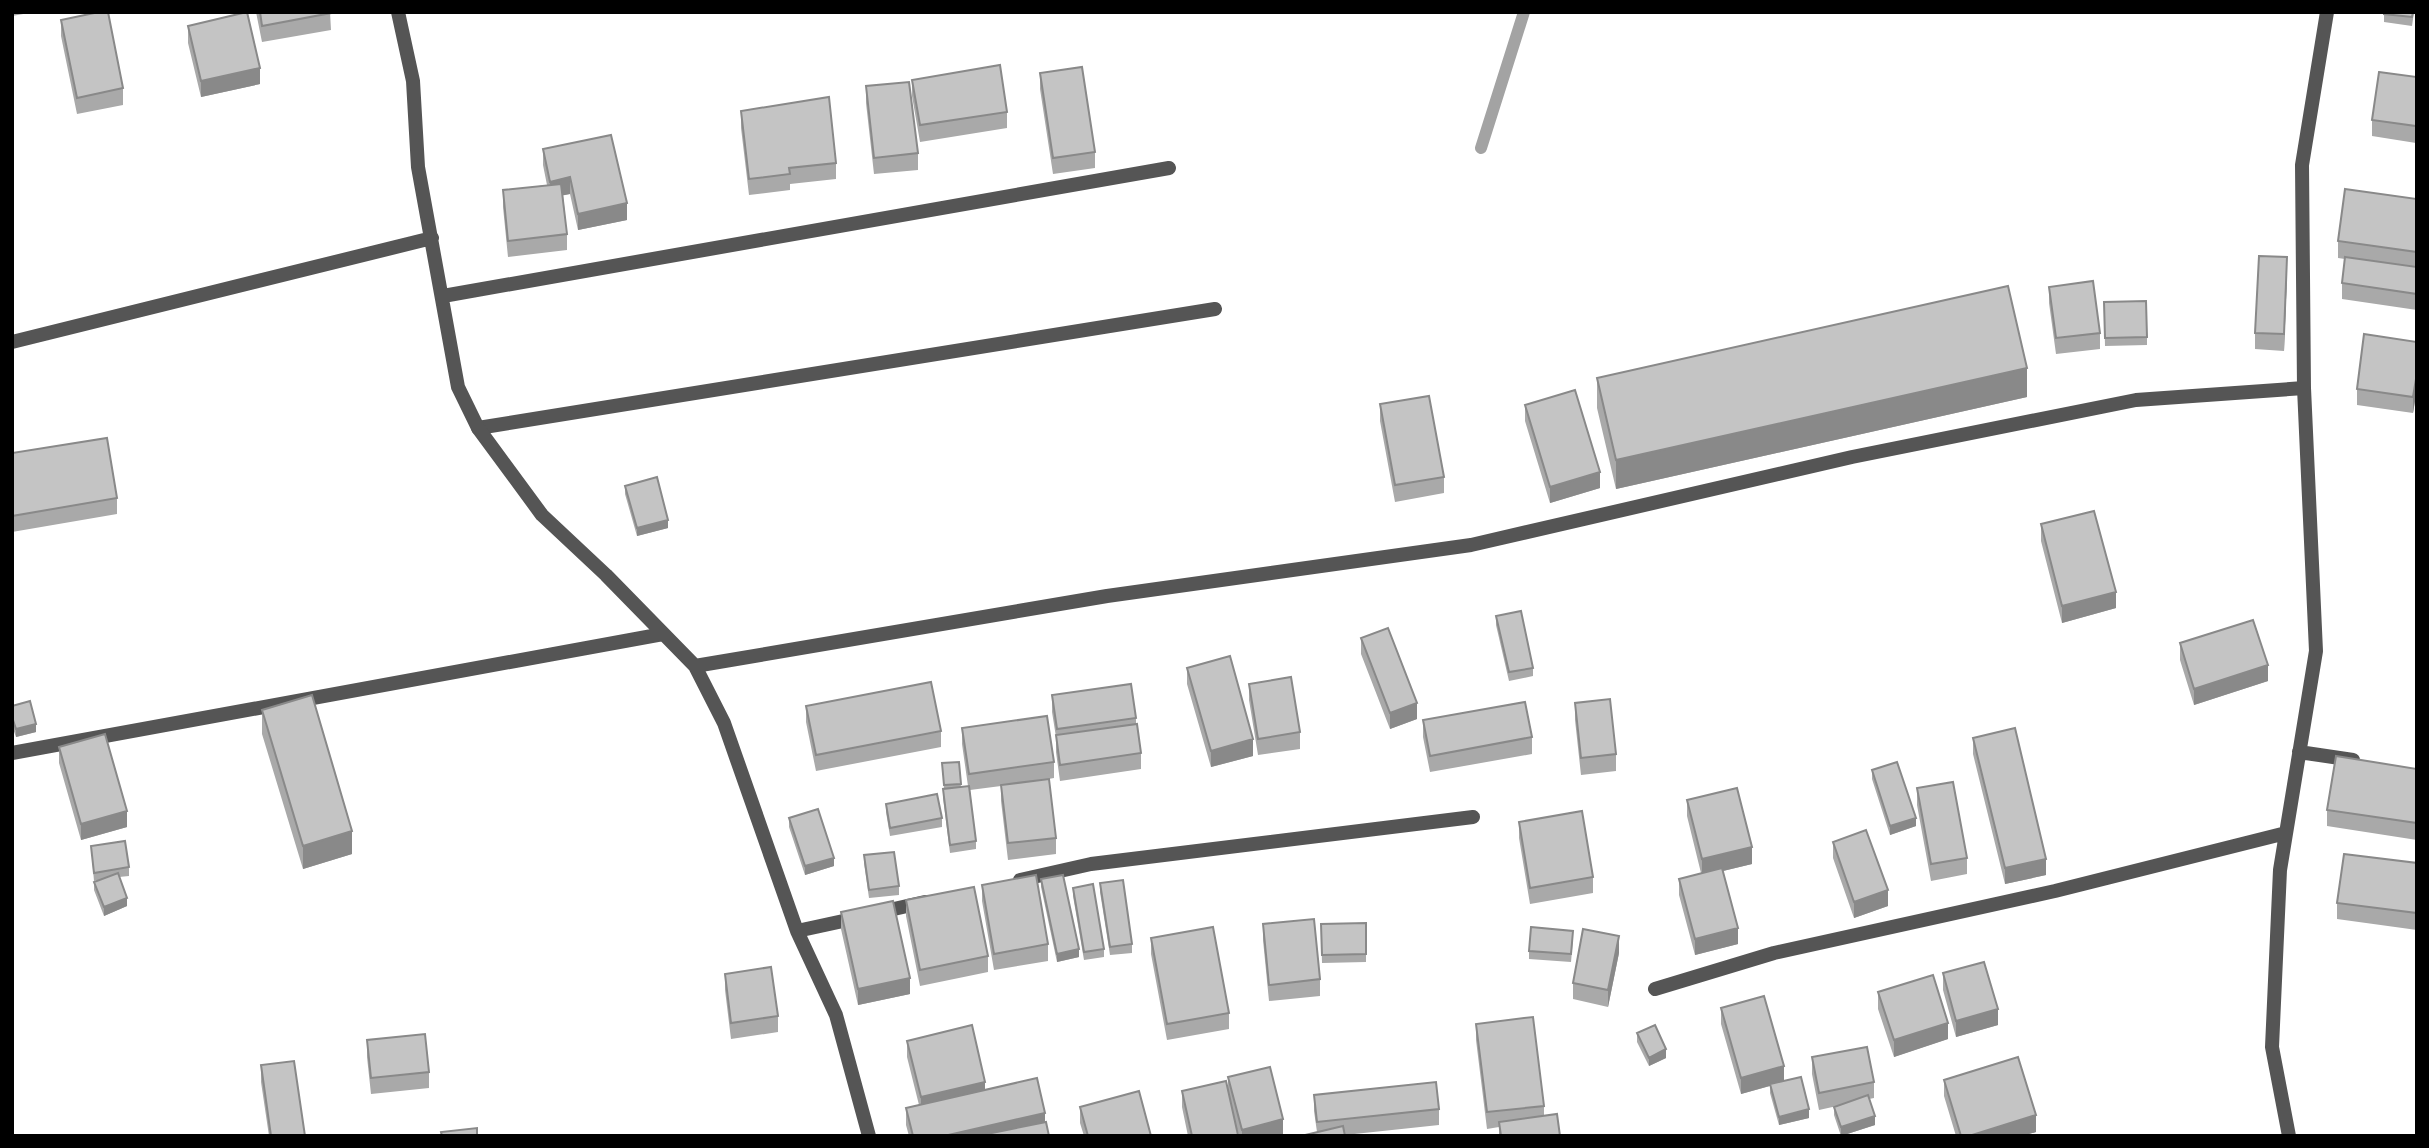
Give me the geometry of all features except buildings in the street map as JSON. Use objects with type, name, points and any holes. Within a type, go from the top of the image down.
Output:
[{"type":"street","points":[[398,12],[413,81],[418,167],[458,387],[478,428],[542,515],[695,666],[724,723],[797,931],[836,1015],[869,1136]]},
{"type":"street","points":[[2289,1136],[2272,1047],[2280,870],[2316,651],[2304,388],[2302,165],[2327,12]]},
{"type":"street","points":[[443,296],[1169,168]]},
{"type":"street","points":[[12,342],[432,238]]},
{"type":"street","points":[[478,428],[1215,309]]},
{"type":"street","points":[[695,666],[1107,596],[1471,545],[1852,457],[2136,400],[2304,388]]},
{"type":"street","points":[[12,753],[663,634]]},
{"type":"street","points":[[2299,752],[2364,762]]},
{"type":"street","points":[[1010,883],[1091,864],[1473,817]]},
{"type":"street","points":[[1655,989],[1774,953],[2055,891],[2286,833]]},
{"type":"street","points":[[797,931],[944,898]]},
{"type":"waterway","points":[[1481,148],[1524,12]]}]
